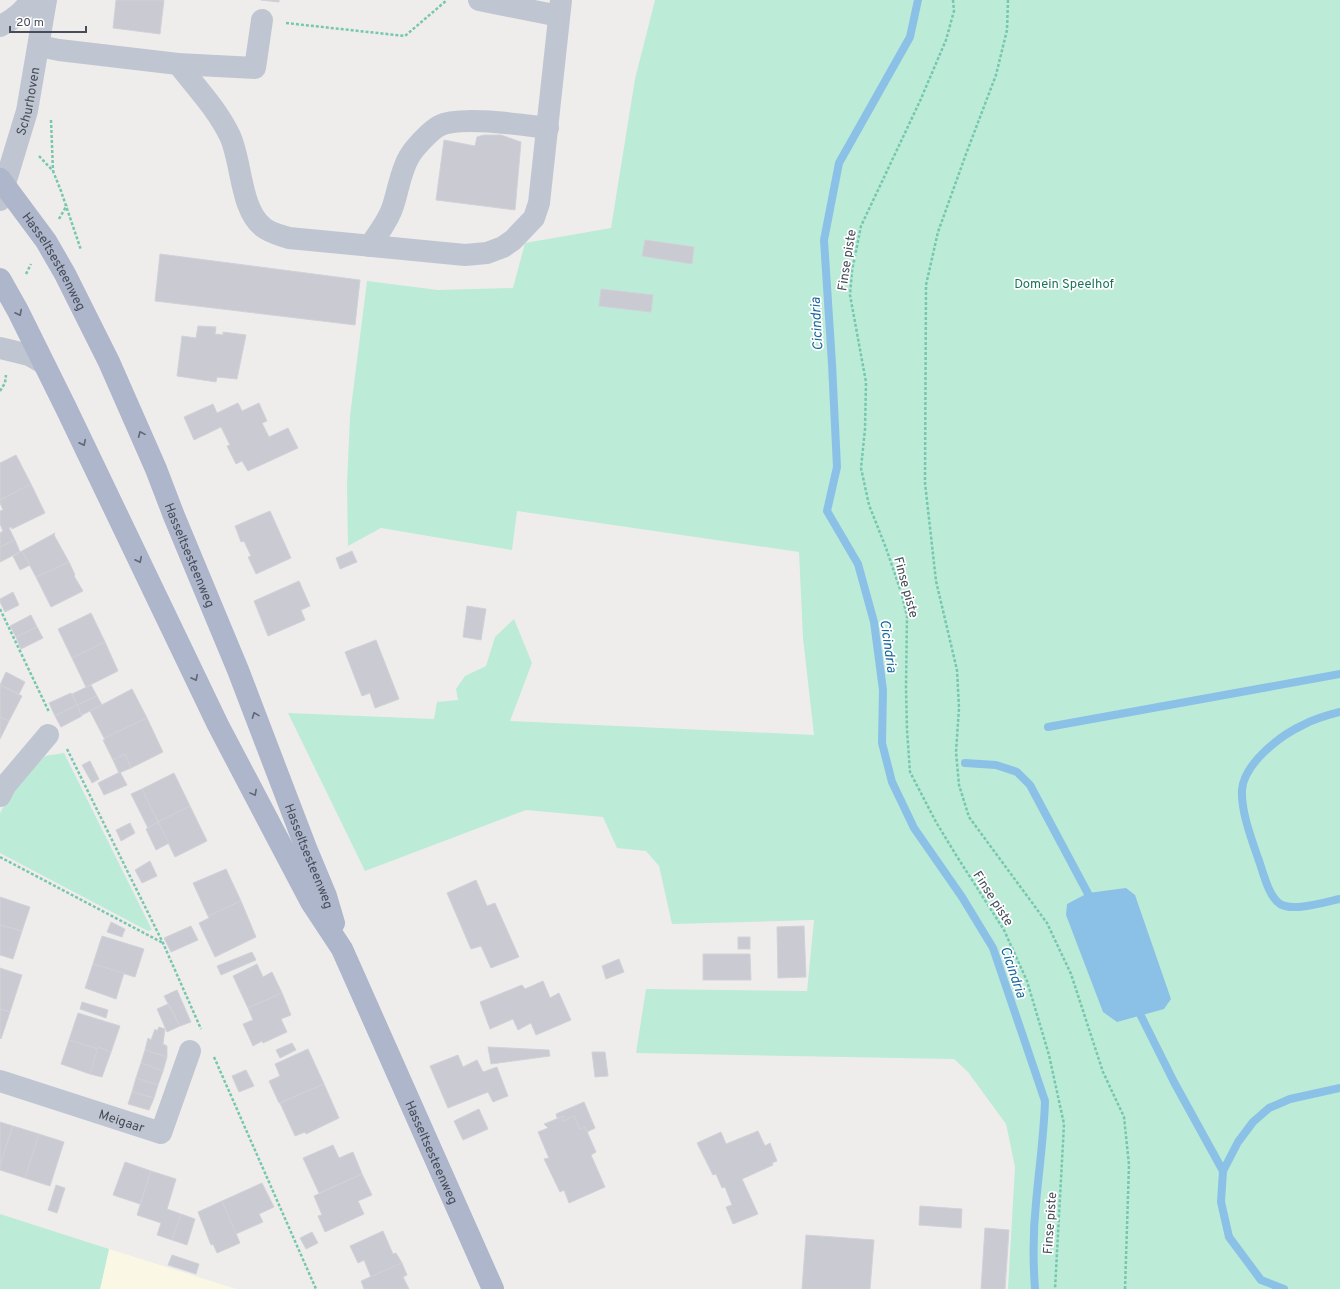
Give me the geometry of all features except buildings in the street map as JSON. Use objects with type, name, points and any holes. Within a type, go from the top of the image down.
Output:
[{"type":"main road","name":"Hasseltsesteenweg","points":[[2,188],[46,242],[65,274],[109,362],[156,469],[238,670],[306,848],[326,896],[342,949],[493,1289]]},
{"type":"main road","name":"Hasseltsesteenweg","points":[[0,279],[18,311],[222,731],[311,902],[342,949]]},
{"type":"street","points":[[0,26],[13,20],[26,8],[31,0]]},
{"type":"street","name":"Schurhoven","points":[[2,188],[27,111],[46,0]]},
{"type":"street","points":[[178,64],[216,113],[230,136],[239,163],[245,196],[256,220],[263,227],[288,238],[465,255],[487,253],[513,240],[534,218],[539,203],[560,8],[479,0]]},
{"type":"street","points":[[38,46],[59,50],[178,64],[254,68],[262,20]]},
{"type":"street","points":[[370,246],[393,208],[409,157],[424,139],[439,126],[460,121],[473,121],[548,128]]},
{"type":"street","points":[[0,348],[29,355],[43,362]]},
{"type":"street","points":[[0,796],[5,786],[54,731]]},
{"type":"street","name":"Meigaar","points":[[0,1081],[161,1133],[190,1051]]},
{"type":"path","points":[[262,20],[405,36],[447,0]]},
{"type":"path","name":"Finse piste","points":[[953,0],[954,11],[946,40],[920,101],[861,226],[852,271],[850,295],[866,382],[865,428],[861,468],[869,505],[886,548],[901,592],[907,616],[906,687],[910,772],[924,800],[956,855],[1004,930],[1027,981],[1049,1055],[1064,1124],[1055,1289]]},
{"type":"path","points":[[1008,0],[1007,30],[996,75],[938,232],[926,284],[925,483],[936,581],[956,670],[959,708],[956,752],[959,784],[969,817],[1047,923],[1071,974],[1103,1072],[1124,1117],[1129,1165],[1125,1289]]},
{"type":"path","points":[[0,391],[5,384],[6,375]]},
{"type":"path","points":[[0,610],[54,731],[163,943],[204,1035]]},
{"type":"path","points":[[0,857],[163,943]]},
{"type":"path","points":[[213,1056],[316,1289]]},
{"type":"shaded area","points":[[109,1249],[236,1289],[100,1289]]},
{"type":"green space","name":"Domein Speelhof","points":[[655,0],[1340,0],[1340,1289],[1008,1289],[1015,1167],[1006,1124],[968,1072],[954,1059],[636,1053],[646,989],[807,991],[814,920],[672,924],[659,866],[646,851],[617,848],[603,817],[526,810],[365,871],[288,713],[434,719],[437,702],[458,700],[456,689],[465,676],[486,666],[495,637],[514,619],[532,663],[510,721],[814,735],[803,638],[799,552],[517,511],[512,550],[381,528],[348,546],[347,485],[350,416],[367,281],[438,290],[513,288],[525,243],[611,228],[635,79]]},
{"type":"green space","points":[[64,753],[152,930],[148,931],[0,853],[0,813],[11,793],[45,756]]},
{"type":"green space","points":[[0,1214],[109,1249],[100,1289],[0,1289]]},
{"type":"water","points":[[1126,888],[1135,895],[1171,999],[1164,1009],[1117,1022],[1103,1012],[1066,915],[1067,904],[1088,893]]},
{"type":"waterway","name":"Cicindria","points":[[918,0],[910,37],[839,163],[824,240],[837,467],[827,511],[858,564],[874,622],[883,690],[882,743],[892,782],[914,828],[962,897],[993,948],[1045,1101],[1043,1139],[1034,1224],[1035,1289]]},
{"type":"waterway","points":[[1048,727],[1340,674]]},
{"type":"waterway","points":[[1340,712],[1321,717],[1307,723],[1275,743],[1256,760],[1244,780],[1242,790],[1243,807],[1250,833],[1266,883],[1276,900],[1280,904],[1286,906],[1301,907],[1340,899]]},
{"type":"waterway","points":[[965,763],[996,765],[1017,772],[1030,785],[1093,903]]},
{"type":"waterway","points":[[1136,1006],[1174,1082],[1223,1171]]},
{"type":"waterway","points":[[1284,1289],[1261,1280],[1229,1237],[1221,1202],[1223,1171],[1238,1142],[1253,1122],[1269,1108],[1290,1099],[1340,1088]]}]
